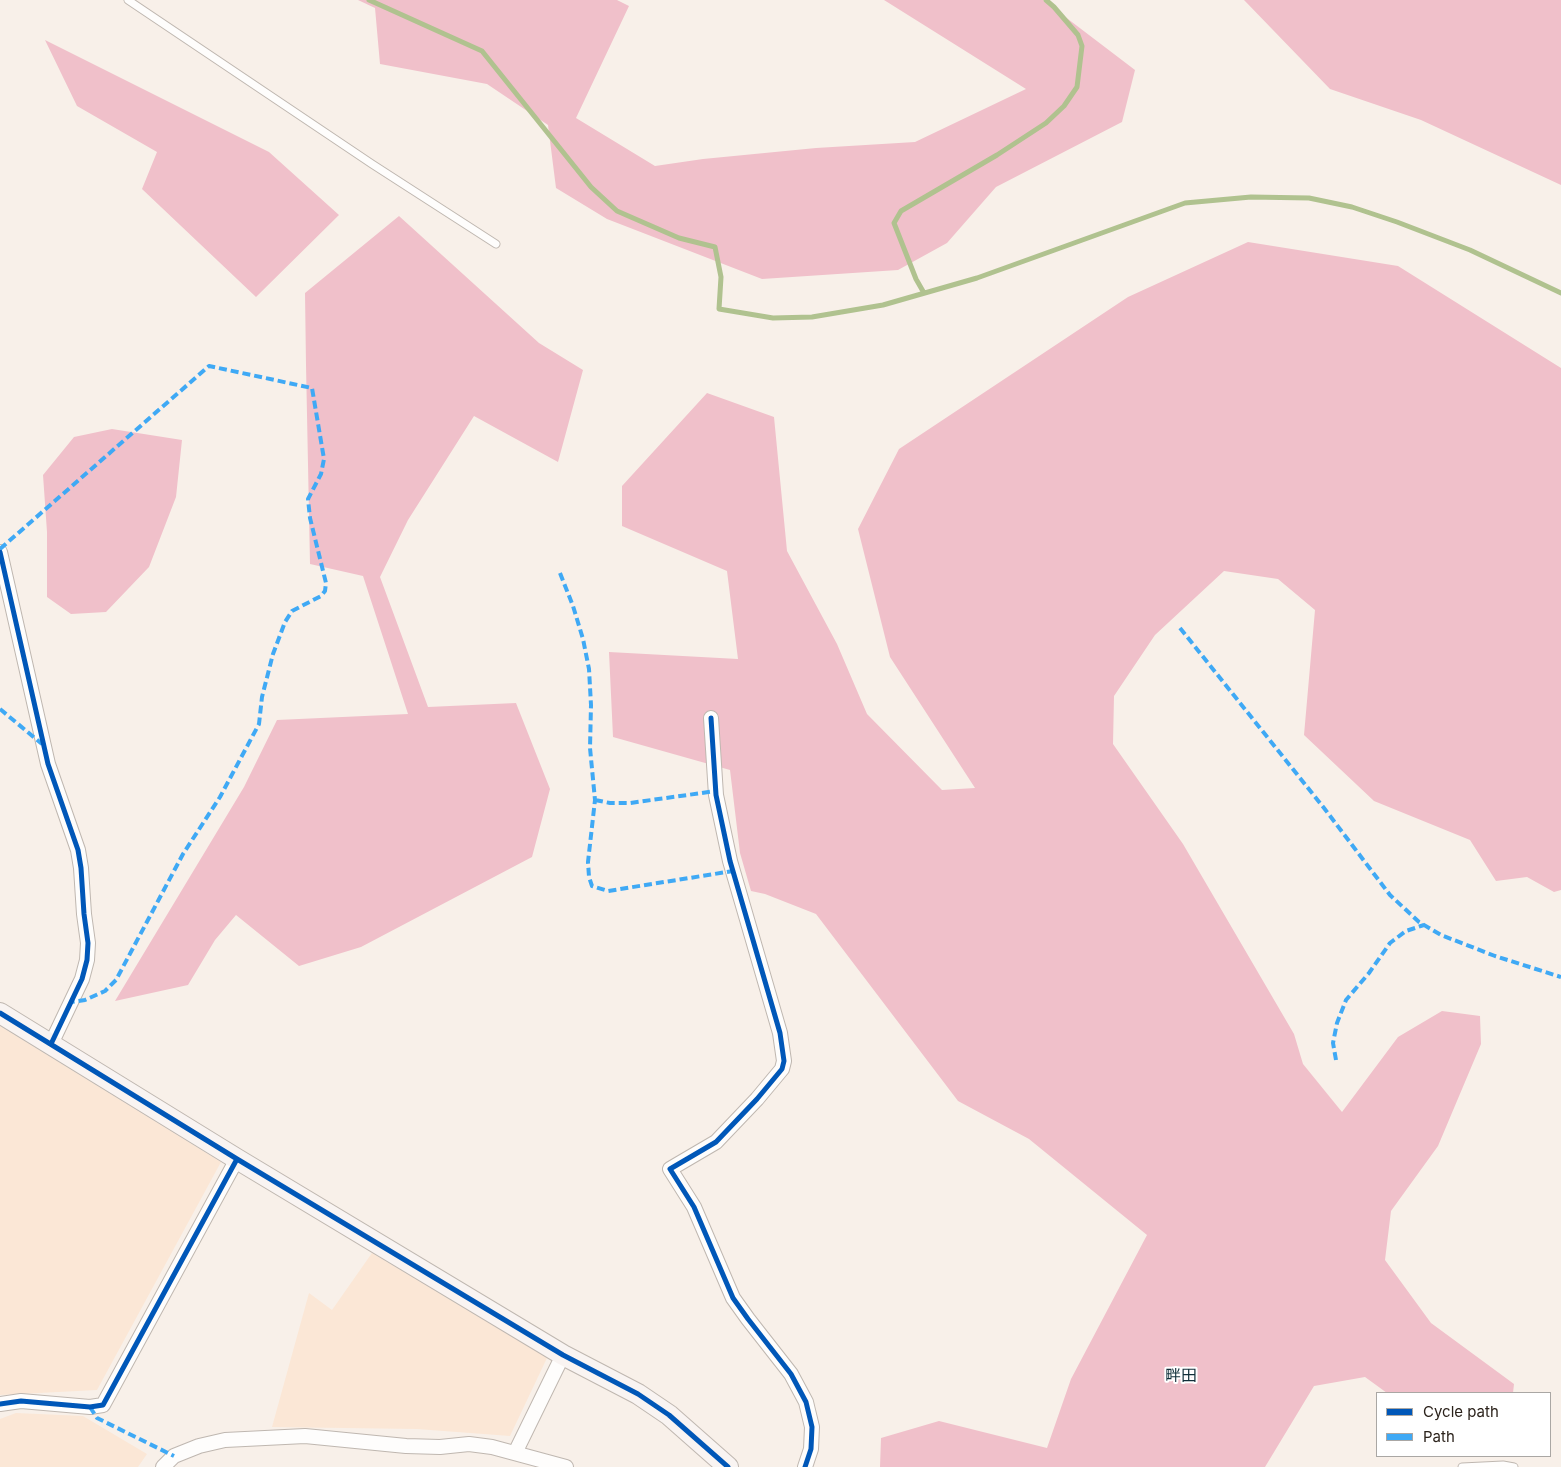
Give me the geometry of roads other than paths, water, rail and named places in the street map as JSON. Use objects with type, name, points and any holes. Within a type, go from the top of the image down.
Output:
[{"type":"street","points":[[0,552],[48,764],[78,850],[81,868],[88,943],[87,960],[82,979],[51,1044]]},
{"type":"street","points":[[711,718],[716,795],[730,861],[780,1033],[784,1061],[782,1069],[758,1099],[716,1142],[670,1169],[694,1207],[733,1298],[791,1374],[806,1402],[812,1427],[811,1449],[805,1467]]},
{"type":"street","points":[[0,1013],[237,1159],[563,1355],[638,1394],[669,1415],[728,1467]]},
{"type":"street","points":[[0,1404],[21,1401],[90,1407],[103,1406],[237,1159]]},
{"type":"street","points":[[515,1453],[563,1355]]},
{"type":"street","points":[[163,1467],[174,1456],[199,1446],[225,1440],[305,1436],[406,1446],[469,1444],[492,1446],[566,1467]]},
{"type":"lane","points":[[128,0],[372,164],[496,244]]},
{"type":"lane","points":[[1462,1467],[1503,1465],[1514,1467]]},
{"type":"waterway","points":[[369,0],[482,51],[591,187],[617,211],[679,238],[715,247],[721,277],[719,309],[773,318],[812,317],[883,305],[977,278],[1185,203],[1251,197],[1309,198],[1352,207],[1470,250],[1561,293]]},
{"type":"waterway","points":[[924,293],[916,279],[894,223],[901,211],[997,155],[1046,123],[1064,106],[1077,87],[1082,46],[1078,35],[1046,0]]},
{"type":"district","name":"畔田","points":[[1181,1376]]}]
